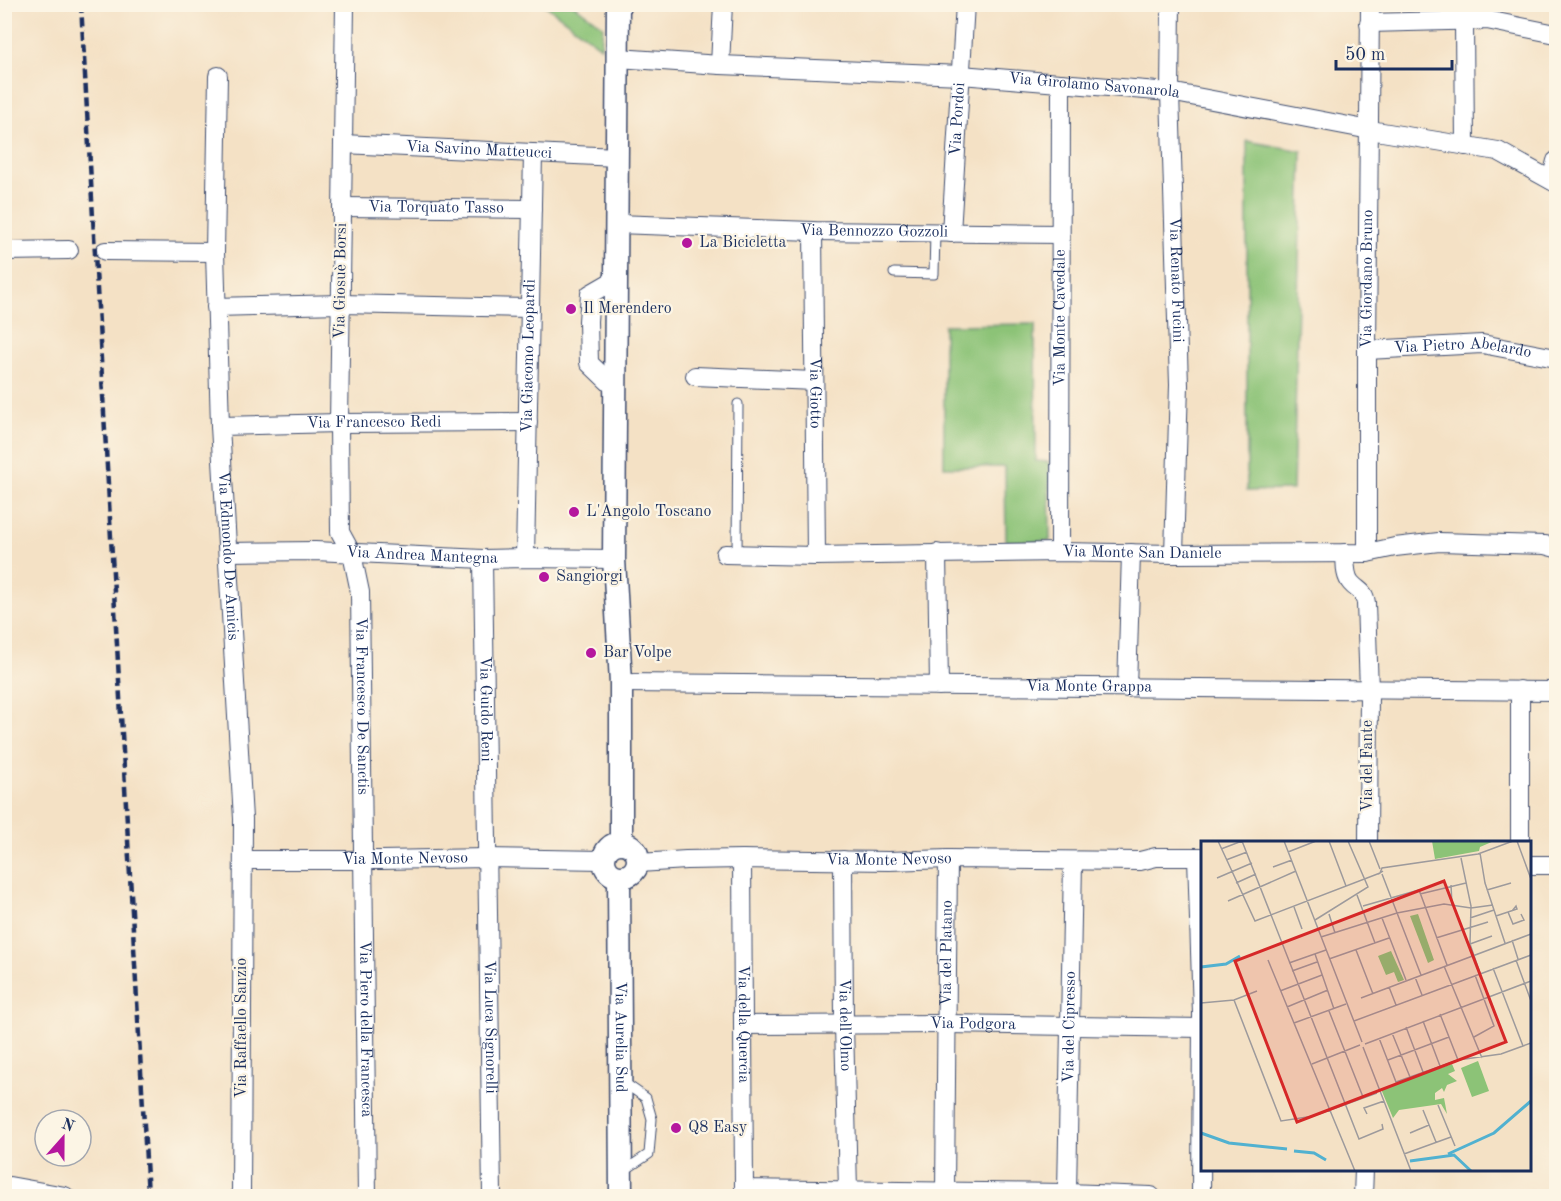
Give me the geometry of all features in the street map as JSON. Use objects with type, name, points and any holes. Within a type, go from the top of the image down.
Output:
[{"type":"street","name":"Via Giosuè Borsi","points":[[345,4],[339,423],[340,532],[352,554]]},
{"type":"street","points":[[618,4],[614,559],[621,683],[621,842]]},
{"type":"street","points":[[720,65],[723,4]]},
{"type":"street","name":"Via Pordoi","points":[[943,233],[961,75],[965,4]]},
{"type":"street","name":"Via Renato Fucini","points":[[1171,4],[1170,92],[1179,385],[1174,554]]},
{"type":"street","name":"Via Giordano Bruno","points":[[1368,553],[1370,4]]},
{"type":"street","points":[[1369,23],[1487,20],[1557,34]]},
{"type":"street","points":[[1464,21],[1465,146]]},
{"type":"street","name":"Via Girolamo Savonarola","points":[[618,58],[720,65],[961,75],[1170,92],[1370,130],[1498,151],[1554,181]]},
{"type":"street","name":"Via Edmondo De Amicis","points":[[218,76],[216,307],[220,426],[243,819],[243,860]]},
{"type":"street","name":"Via Monte Cavedale","points":[[1060,552],[1061,83]]},
{"type":"street","name":"Via Savino Matteucci","points":[[343,144],[617,157]]},
{"type":"street","name":"Via Giacomo Leopardi","points":[[525,558],[533,153]]},
{"type":"street","points":[[1554,181],[1557,161]]},
{"type":"street","name":"Via Torquato Tasso","points":[[342,207],[532,209]]},
{"type":"street","name":"Via Bennozzo Gozzoli","points":[[616,224],[813,231],[1060,234]]},
{"type":"street","name":"Via Giotto","points":[[813,231],[816,556]]},
{"type":"street","points":[[4,251],[69,250]]},
{"type":"street","points":[[105,251],[215,252]]},
{"type":"street","points":[[216,307],[341,304],[530,308]]},
{"type":"street","name":"Via Pietro Abelardo","points":[[1367,350],[1482,344],[1557,358]]},
{"type":"street","points":[[695,376],[814,381]]},
{"type":"street","name":"Via Francesco Redi","points":[[220,426],[528,422]]},
{"type":"street","name":"Via Monte San Daniele","points":[[731,554],[816,556],[1060,552],[1368,553],[1439,542],[1545,545],[1557,548]]},
{"type":"street","name":"Via Andrea Mantegna","points":[[228,552],[315,551],[483,559],[614,559]]},
{"type":"street","points":[[1127,688],[1131,553]]},
{"type":"street","name":"Via del Fante","points":[[1345,553],[1347,576],[1352,584],[1365,594],[1366,603],[1369,690],[1368,841]]},
{"type":"street","name":"Via Francesco De Sanctis","points":[[352,554],[360,592],[362,860]]},
{"type":"street","points":[[937,554],[939,686]]},
{"type":"street","name":"Via Guido Reni","points":[[483,559],[486,858]]},
{"type":"street","name":"Via Monte Grappa","points":[[621,683],[1557,691]]},
{"type":"street","points":[[1520,690],[1520,841]]},
{"type":"street","points":[[621,842],[634,848],[639,863],[634,873],[619,878],[610,873],[603,860],[607,849],[621,842]]},
{"type":"street","name":"Via Monte Nevoso","points":[[243,860],[486,858],[603,860]]},
{"type":"street","name":"Via Luca Signorelli","points":[[486,858],[492,1197]]},
{"type":"street","name":"Via Monte Nevoso","points":[[639,863],[742,859],[889,861],[948,859],[1140,861],[1156,867],[1200,862]]},
{"type":"street","name":"Via della Quercia","points":[[742,859],[744,1189],[848,1191]]},
{"type":"street","name":"Via del Platano","points":[[945,1191],[948,859]]},
{"type":"street","name":"Via Raffaello Sanzio","points":[[242,1197],[243,860]]},
{"type":"street","name":"Via Piero della Francesca","points":[[362,860],[367,1197]]},
{"type":"street","name":"Via dell'Olmo","points":[[843,860],[848,1191]]},
{"type":"street","name":"Via del Cipresso","points":[[1067,1193],[1073,861]]},
{"type":"street","points":[[1200,862],[1201,945]]},
{"type":"street","points":[[1531,865],[1557,865]]},
{"type":"street","name":"Via Aurelia Sud","points":[[619,878],[621,1197]]},
{"type":"street","name":"Via Podgora","points":[[743,1024],[1201,1028]]},
{"type":"street","points":[[1201,1171],[1201,1197]]},
{"type":"street","points":[[1363,1197],[1364,1171]]},
{"type":"street","points":[[4,1185],[65,1197]]},
{"type":"street","points":[[848,1191],[1067,1193],[1151,1197]]},
{"type":"lane","points":[[894,273],[934,273],[943,233]]},
{"type":"lane","points":[[731,554],[738,404]]},
{"type":"lane","points":[[621,1080],[646,1098],[651,1119],[649,1154],[621,1173]]},
{"type":"green space","points":[[545,5],[574,5],[603,26],[601,47]]},
{"type":"green space","points":[[1247,141],[1302,151],[1293,490],[1247,491]]},
{"type":"green space","points":[[1035,324],[1036,461],[1049,462],[1050,541],[1006,541],[1005,467],[944,467],[944,325]]},
{"type":"railway","points":[[81,4],[148,1196]]},
{"type":"place","name":"La Bicicletta","points":[[687,243]]},
{"type":"place","name":"Il Merendero","points":[[571,309]]},
{"type":"place","name":"L'Angolo Toscano","points":[[574,512]]},
{"type":"place","name":"Sangiorgi","points":[[544,577]]},
{"type":"place","name":"Bar Volpe","points":[[591,653]]},
{"type":"place","name":"Q8 Easy","points":[[676,1128]]}]
